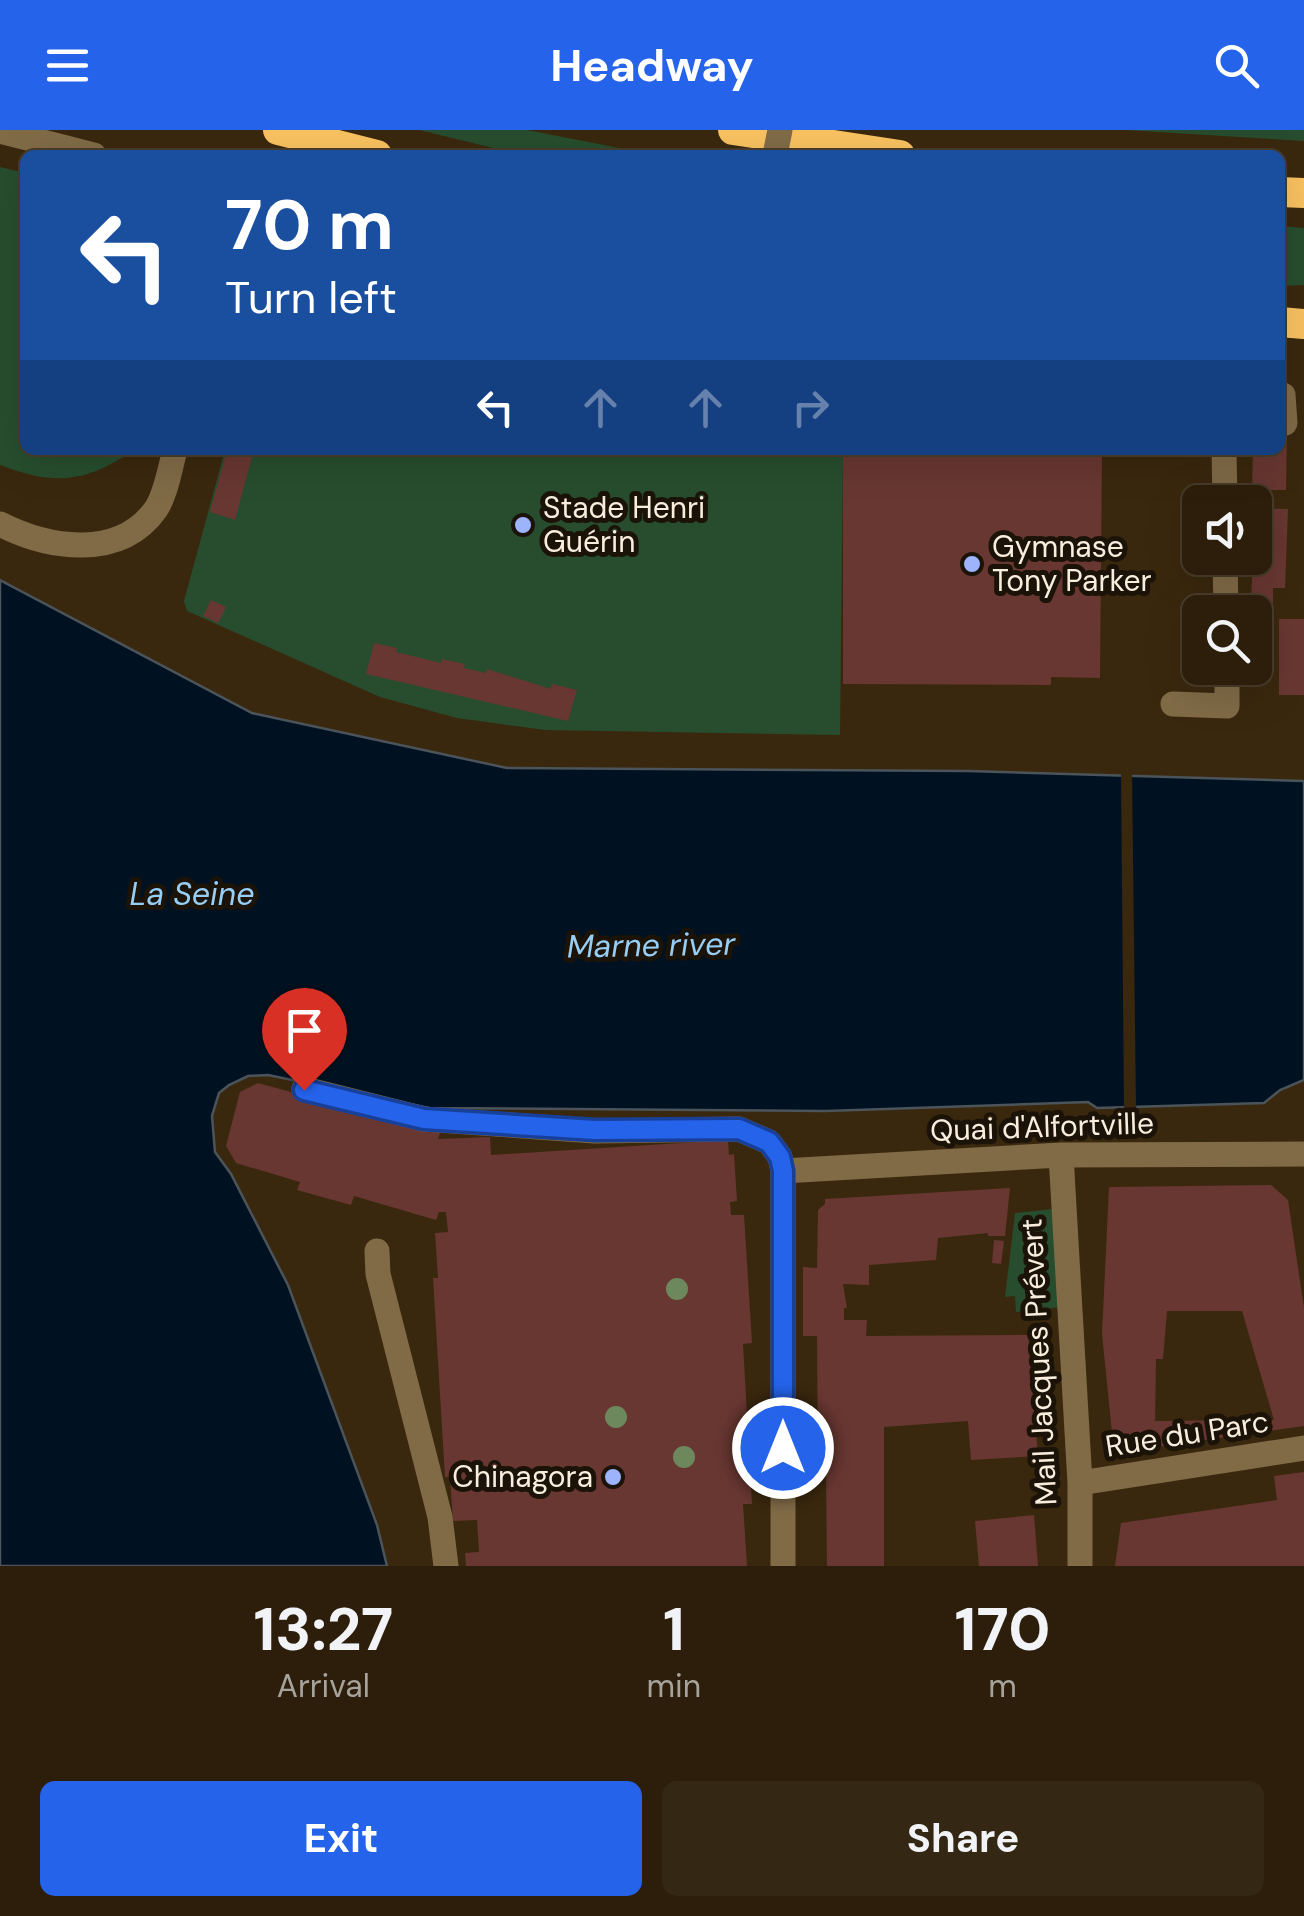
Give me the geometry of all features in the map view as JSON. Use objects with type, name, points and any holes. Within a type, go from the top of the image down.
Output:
[{"type":"highway","points":[[278,130],[357,150]]},
{"type":"highway","points":[[732,130],[866,150]]},
{"type":"street","points":[[0,131],[74,150]]},
{"type":"street","points":[[0,524],[24,536],[98,546],[133,532],[158,507],[174,455]]},
{"type":"street","points":[[1224,455],[1224,485]]},
{"type":"street","points":[[1173,704],[1237,706],[1231,685]]},
{"type":"street","points":[[304,1090],[424,1119],[595,1130],[739,1129],[769,1142],[780,1157],[783,1171],[783,1566]]},
{"type":"street","name":"Quai d'Alfortville","points":[[783,1171],[1061,1155],[1304,1154]]},
{"type":"street","name":"Mail Jacques Prévert","points":[[1061,1155],[1080,1483],[1080,1566]]},
{"type":"street","points":[[376,1252],[378,1274],[440,1517],[446,1566]]},
{"type":"street","name":"Rue du Parc","points":[[1080,1483],[1304,1448]]},
{"type":"green space","points":[[419,130],[527,130],[629,150],[501,150]]},
{"type":"green space","points":[[1125,130],[1304,130],[1304,141]]},
{"type":"green space","points":[[0,167],[20,172],[20,455],[126,455],[100,469],[69,478],[37,476],[0,465]]},
{"type":"green space","points":[[1285,226],[1304,228],[1304,285],[1285,286]]},
{"type":"green space","name":"Stade Henri Guérin","points":[[224,455],[843,455],[840,735],[545,730],[457,718],[380,697],[187,611],[184,601]]},
{"type":"green space","points":[[1053,1209],[1061,1307],[1016,1312],[1015,1296],[1005,1297],[1015,1213]]},
{"type":"water","name":"La Seine","points":[[0,580],[252,713],[507,768],[968,771],[1304,781],[1304,1080],[1280,1090],[1264,1103],[1097,1108],[1088,1102],[826,1111],[429,1108],[268,1075],[248,1076],[219,1093],[212,1116],[215,1152],[231,1174],[288,1285],[377,1525],[387,1566],[0,1566]]},
{"type":"pier","points":[[1121,770],[1132,771],[1136,1112],[1124,1112]]},
{"type":"building","points":[[1287,431],[1286,490],[1252,485],[1253,455],[1285,455]]},
{"type":"building","points":[[226,455],[253,455],[235,520],[210,512]]},
{"type":"building","name":"Gymnase Tony Parker","points":[[843,455],[1102,455],[1100,678],[1051,677],[1051,685],[843,684]]},
{"type":"building","points":[[1272,509],[1288,509],[1285,588],[1273,588],[1273,603],[1272,595],[1251,595],[1252,575],[1272,575]]},
{"type":"building","points":[[211,600],[226,607],[218,623],[203,616]]},
{"type":"building","points":[[1279,619],[1304,619],[1304,695],[1279,695]]},
{"type":"building","points":[[374,643],[441,663],[442,659],[465,664],[464,668],[486,673],[487,669],[551,689],[552,684],[577,690],[568,721],[366,674]]},
{"type":"building","points":[[258,1083],[440,1133],[438,1139],[490,1137],[491,1155],[728,1140],[729,1155],[734,1154],[737,1201],[730,1202],[731,1215],[744,1215],[752,1343],[743,1344],[752,1504],[743,1504],[747,1566],[466,1566],[465,1553],[479,1552],[477,1520],[453,1521],[450,1477],[445,1477],[433,1278],[438,1278],[435,1233],[448,1232],[446,1212],[439,1212],[436,1220],[354,1196],[351,1205],[297,1190],[300,1182],[236,1163],[226,1146],[240,1092]]},
{"type":"building","points":[[1271,1185],[1288,1200],[1304,1308],[1304,1426],[1114,1453],[1102,1334],[1109,1187]],"holes":[[[1167,1311],[1242,1311],[1274,1420],[1155,1421],[1156,1359],[1163,1359]]]},
{"type":"building","points":[[1010,1188],[1005,1236],[988,1233],[938,1238],[936,1260],[869,1265],[869,1285],[843,1284],[847,1308],[844,1320],[867,1320],[866,1336],[1028,1335],[1038,1456],[971,1460],[968,1421],[884,1427],[884,1566],[827,1566],[826,1474],[818,1474],[817,1336],[803,1336],[803,1267],[817,1268],[818,1210],[825,1199]]},
{"type":"building","points":[[994,1240],[1004,1241],[1001,1264],[992,1263]]},
{"type":"building","points":[[1304,1472],[1304,1566],[1115,1566],[1121,1523],[1277,1500],[1274,1476]]},
{"type":"building","points":[[1034,1515],[1038,1566],[979,1566],[975,1521]]},
{"type":"place","name":"Stade Henri Guérin","points":[[523,525]]},
{"type":"place","name":"Gymnase Tony Parker","points":[[972,564]]},
{"type":"place","name":"Chinagora","points":[[613,1477]]},
{"type":"route","points":[[304,1090],[424,1119],[595,1130],[739,1129],[769,1142],[780,1157],[783,1171],[783,1448]]},
{"type":"water label","name":"Marne river","points":[[651,945]]}]
